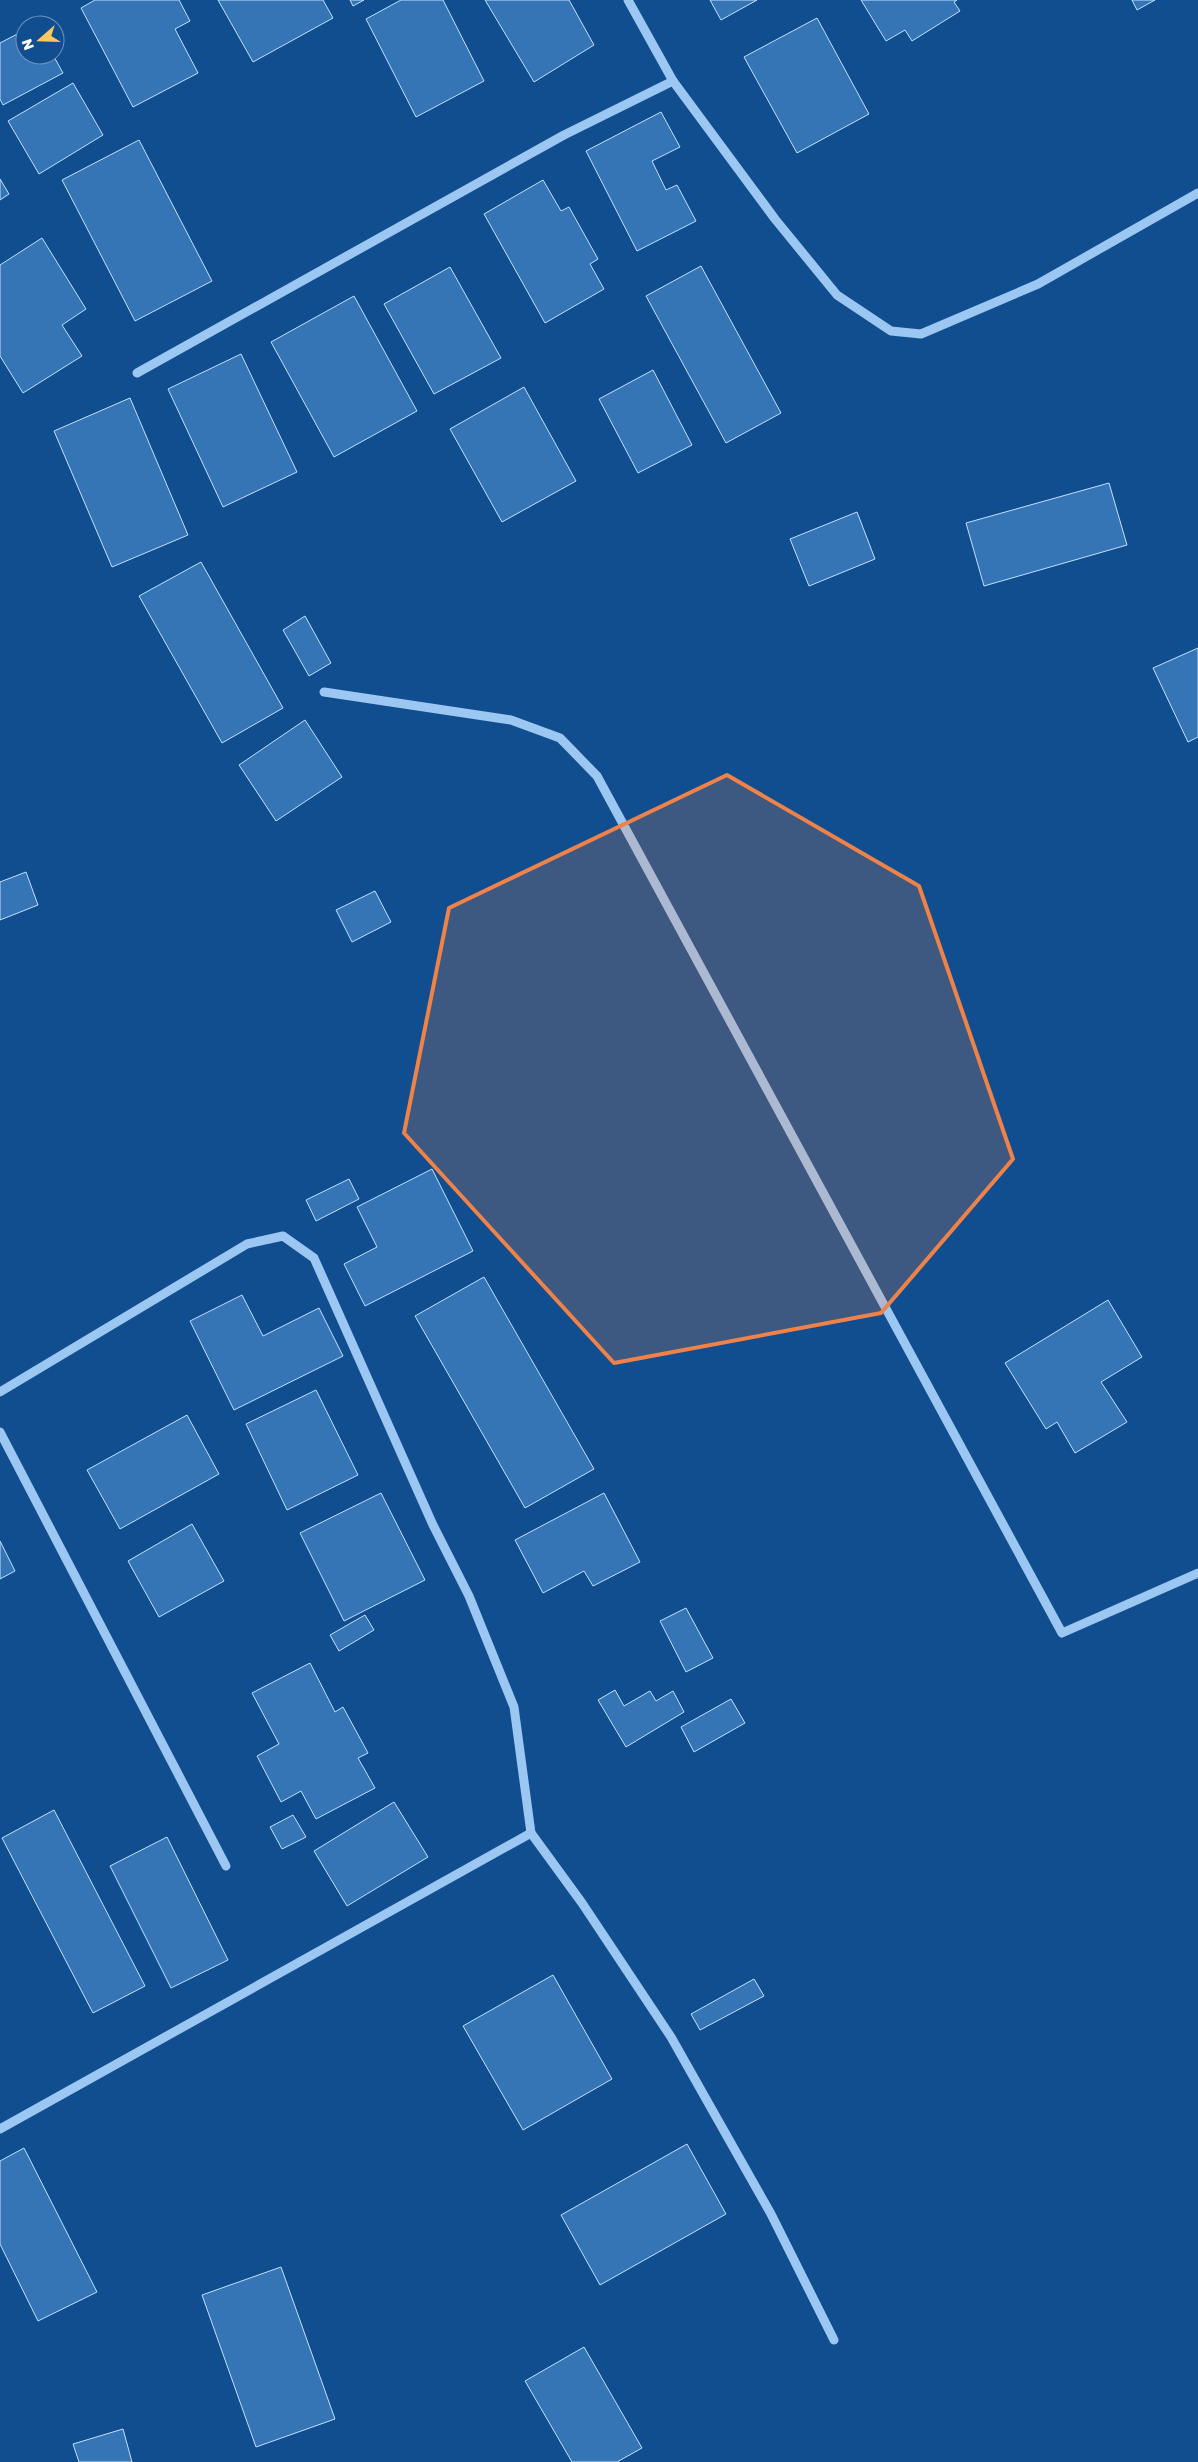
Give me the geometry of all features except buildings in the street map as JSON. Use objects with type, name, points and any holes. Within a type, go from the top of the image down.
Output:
[{"type":"street","points":[[628,0],[673,81],[775,219],[836,295],[891,331],[920,334],[1038,284],[1198,193]]},
{"type":"street","points":[[137,373],[564,135],[673,81]]},
{"type":"street","points":[[324,692],[511,720],[560,738],[597,776],[1062,1633],[1198,1573]]},
{"type":"street","points":[[0,1392],[247,1244],[283,1236],[314,1258],[432,1525],[469,1596],[514,1707],[531,1833],[582,1903],[670,2037],[771,2214],[834,2340]]},
{"type":"street","points":[[0,1432],[226,1866]]},
{"type":"street","points":[[0,2129],[531,1833]]},
{"type":"highlighted area","points":[[727,775],[919,886],[1013,1159],[881,1313],[614,1363],[404,1133],[449,908]]}]
